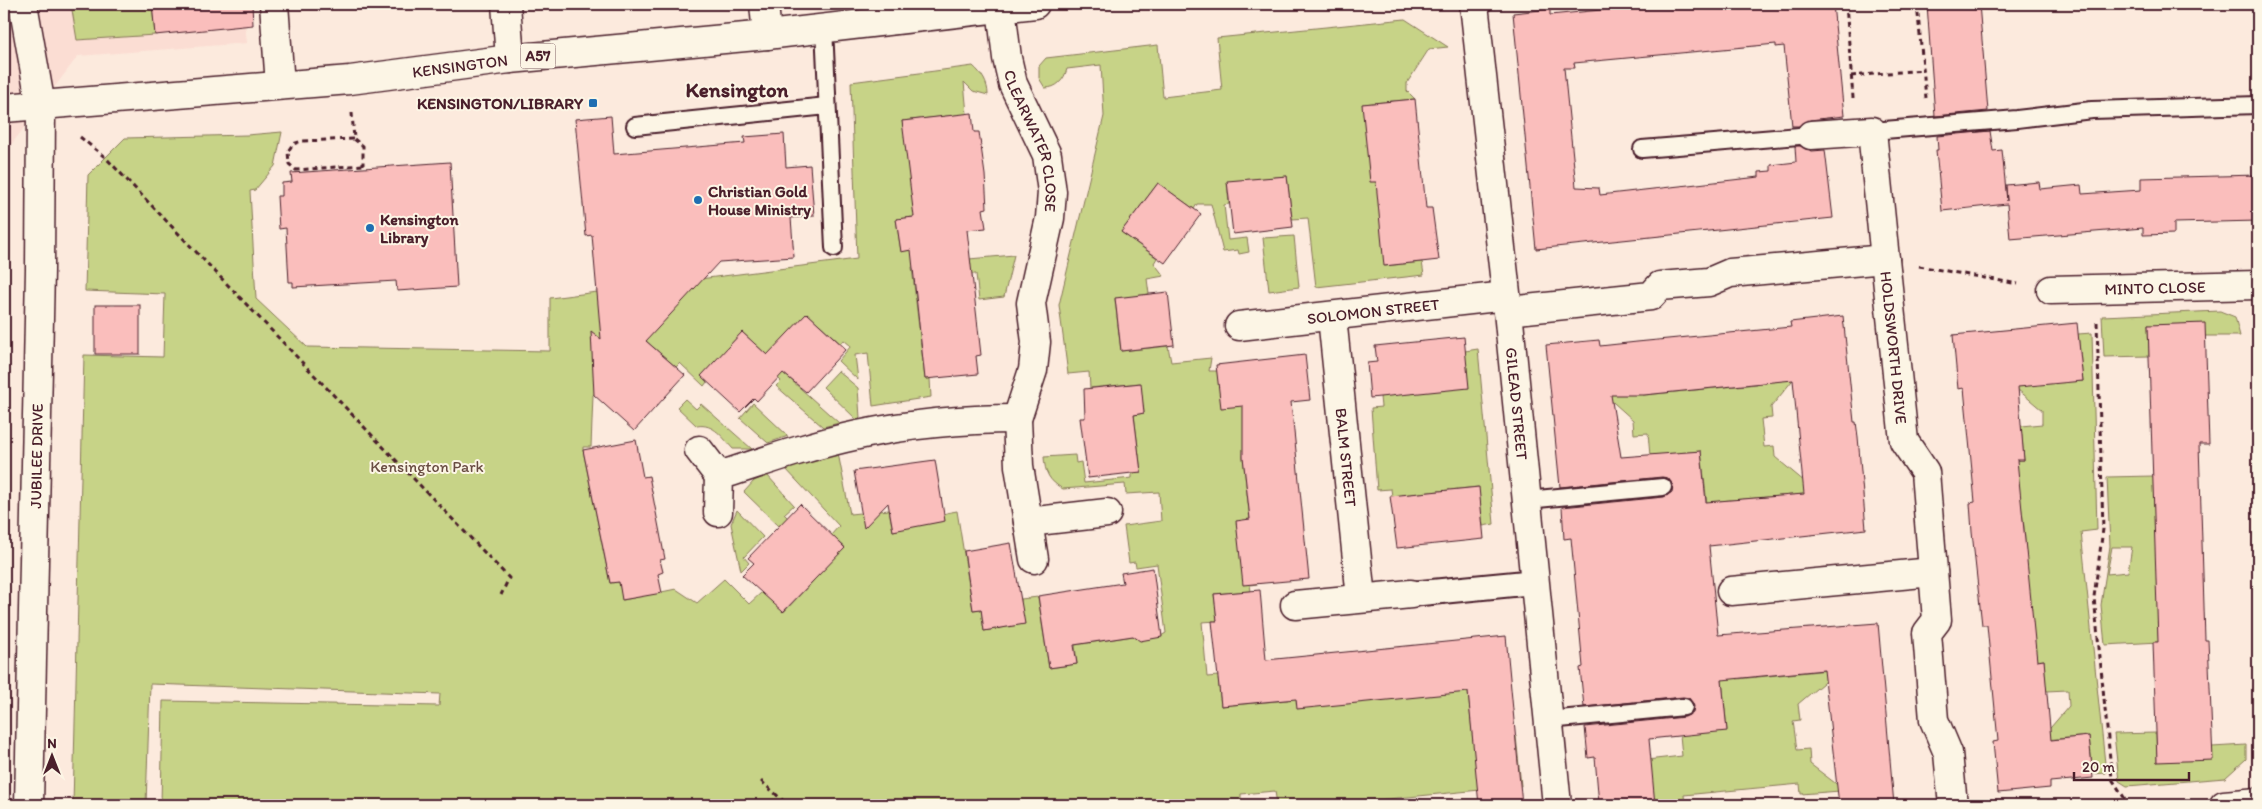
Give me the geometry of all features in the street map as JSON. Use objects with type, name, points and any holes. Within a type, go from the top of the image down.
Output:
[{"type":"street","name":"JUBILEE DRIVE","points":[[23,4],[41,106],[40,270],[29,805]]},
{"type":"street","points":[[274,4],[280,85]]},
{"type":"street","points":[[506,4],[510,59]]},
{"type":"street","points":[[764,4],[767,34]]},
{"type":"street","name":"KENSINGTON","points":[[4,108],[350,80],[510,59],[767,34],[1035,4]]},
{"type":"street","name":"GILEAD STREET","points":[[1474,4],[1536,582],[1557,805]]},
{"type":"street","name":"CLEARWATER CLOSE","points":[[1001,8],[1007,58],[1014,84],[1047,155],[1052,192],[1050,218],[1031,303],[1036,342],[1033,370],[1017,419],[1019,466],[1034,559]]},
{"type":"street","points":[[1811,135],[1864,132],[1885,259]]},
{"type":"street","name":"HOLDSWORTH DRIVE","points":[[1507,303],[1651,296],[1660,286],[1709,282],[1730,273],[1885,259],[1904,441],[1926,472],[1937,620],[1927,633],[1934,720],[1948,753],[1953,805]]},
{"type":"street","name":"MINTO CLOSE","points":[[2051,290],[2258,284]]},
{"type":"street","name":"SOLOMON STREET","points":[[1239,326],[1507,303]]},
{"type":"street","name":"BALM STREET","points":[[1332,317],[1362,598]]},
{"type":"street","points":[[719,476],[805,448],[860,434],[966,419],[1017,419]]},
{"type":"street","points":[[700,450],[719,476],[718,512]]},
{"type":"street","points":[[1028,522],[1107,514]]},
{"type":"street","points":[[1731,591],[1934,572]]},
{"type":"street","points":[[1295,606],[1536,582]]},
{"type":"street","points":[[2224,805],[2258,802]]},
{"type":"lane","points":[[824,28],[834,248]]},
{"type":"lane","points":[[1864,132],[2017,120],[2092,110],[2258,105]]},
{"type":"lane","points":[[635,126],[827,106]]},
{"type":"lane","points":[[1642,150],[1811,135]]},
{"type":"lane","points":[[1527,500],[1662,487]]},
{"type":"lane","points":[[1549,720],[1684,707]]},
{"type":"path","points":[[1846,4],[1852,76],[1864,132]]},
{"type":"path","points":[[1918,4],[1928,126]]},
{"type":"path","points":[[1852,76],[1924,70]]},
{"type":"path","points":[[350,80],[354,139],[362,146],[363,167],[296,170],[289,164],[288,151],[293,144],[302,141],[354,139]]},
{"type":"path","points":[[41,106],[106,158],[509,578],[501,595]]},
{"type":"path","points":[[1885,259],[2051,290]]},
{"type":"path","points":[[2096,289],[2103,529],[2094,596],[2112,778],[2129,805]]},
{"type":"path","points":[[761,781],[788,805]]},
{"type":"shaded area","points":[[4,4],[243,4],[247,43],[78,56],[8,149],[4,273]]},
{"type":"green space","points":[[71,4],[152,4],[155,35],[77,40]]},
{"type":"green space","name":"Kensington Park","points":[[1405,19],[1448,47],[1429,49],[1407,83],[1407,91],[1415,99],[1363,104],[1415,178],[1385,266],[1422,262],[1424,275],[1316,287],[1308,218],[1292,219],[1287,176],[1227,182],[1229,204],[1224,205],[1228,240],[1247,238],[1249,252],[1239,254],[1238,250],[1223,252],[1211,204],[1197,204],[1194,209],[1158,183],[1121,232],[1157,258],[1154,263],[1164,276],[1147,279],[1149,294],[1115,299],[1121,351],[1168,346],[1171,362],[1211,358],[1209,371],[1217,371],[1246,406],[1243,457],[1257,584],[1250,585],[1251,591],[1214,594],[1217,621],[1202,622],[1207,677],[1218,676],[1221,706],[1288,700],[1284,663],[1468,692],[1473,741],[1516,736],[1521,786],[1326,805],[1277,805],[1275,791],[1241,794],[1241,802],[1196,805],[161,805],[163,701],[439,706],[440,694],[150,684],[146,805],[73,805],[84,355],[163,357],[165,294],[85,291],[88,175],[125,138],[247,135],[282,132],[275,166],[255,190],[250,191],[256,299],[307,347],[550,351],[550,298],[857,259],[851,82],[973,66],[984,79],[988,95],[973,91],[964,82],[967,114],[902,121],[930,215],[896,219],[901,251],[944,247],[945,263],[912,267],[925,379],[930,379],[931,397],[873,406],[868,353],[855,355],[858,380],[838,361],[851,346],[844,340],[840,343],[807,313],[768,356],[742,332],[702,376],[707,382],[704,386],[680,363],[676,367],[628,325],[603,384],[593,395],[591,447],[583,447],[583,450],[610,583],[619,582],[623,600],[676,589],[697,603],[724,579],[749,604],[762,592],[784,612],[845,547],[831,535],[839,526],[785,468],[838,453],[850,514],[889,510],[893,531],[957,511],[973,610],[981,609],[984,631],[1018,625],[1014,604],[1021,602],[1021,599],[1038,597],[1049,668],[1077,664],[1075,645],[1133,636],[1159,637],[1166,633],[1157,564],[1136,567],[1135,562],[1129,563],[1124,526],[1161,521],[1159,492],[1126,494],[1125,484],[1063,489],[1051,480],[1045,468],[1044,457],[1075,455],[1076,463],[1081,462],[1084,483],[1132,478],[1132,473],[1141,472],[1134,415],[1144,413],[1140,383],[1090,388],[1089,372],[1068,374],[1059,305],[1104,116],[1101,65],[1067,69],[1059,83],[1049,88],[1045,88],[1039,78],[1039,66],[1046,58],[1158,45],[1163,97],[1222,90],[1217,38]]},
{"type":"green space","points":[[1294,236],[1299,287],[1269,291],[1263,238]]},
{"type":"green space","points":[[1014,255],[1004,297],[979,300],[976,274],[971,274],[969,259]]},
{"type":"green space","points":[[2220,311],[2235,317],[2240,336],[2205,336],[2148,325],[2149,356],[2104,357],[2102,316]]},
{"type":"green space","points":[[2092,333],[2097,530],[2081,532],[2106,773],[2093,774],[2089,736],[2046,740],[2045,734],[2069,706],[2068,690],[2046,691],[2044,660],[2034,661],[2024,527],[2015,460],[2024,460],[2021,426],[2042,424],[2042,410],[2011,384],[2083,381],[2078,334]]},
{"type":"green space","points":[[1478,349],[1494,524],[1483,526],[1478,487],[1392,496],[1391,489],[1377,490],[1371,408],[1381,407],[1380,397],[1465,351]]},
{"type":"green space","points":[[1795,370],[1796,376],[1771,407],[1772,418],[1761,419],[1764,447],[1774,446],[1775,457],[1805,482],[1806,494],[1719,501],[1722,535],[1669,540],[1679,649],[1734,642],[1737,679],[1829,670],[1829,678],[1798,704],[1800,720],[1793,721],[1797,750],[1809,749],[1810,764],[1839,786],[1840,791],[1801,794],[1800,784],[1684,795],[1685,805],[1642,805],[1638,761],[1682,756],[1680,735],[1727,730],[1721,669],[1668,674],[1651,683],[1642,684],[1639,657],[1645,657],[1645,653],[1634,539],[1628,539],[1626,514],[1635,513],[1652,518],[1708,513],[1701,451],[1650,456],[1648,433],[1634,434],[1633,420],[1605,395],[1604,388],[1641,385],[1642,395],[1644,395],[1757,384],[1757,374]]},
{"type":"green space","points":[[781,371],[839,423],[823,427],[776,386],[781,381],[776,376]]},
{"type":"green space","points":[[838,371],[858,388],[860,418],[857,420],[823,387]]},
{"type":"green space","points":[[685,399],[696,409],[701,404],[752,449],[733,449],[713,429],[697,426],[677,407]]},
{"type":"green space","points":[[753,403],[788,436],[768,443],[740,418]]},
{"type":"green space","points":[[767,475],[794,505],[784,514],[790,520],[782,529],[744,492],[754,481]]},
{"type":"green space","points":[[2154,476],[2159,642],[2105,645],[2101,605],[2110,546],[2107,477]],"holes":[[[2112,547],[2132,547],[2128,572],[2107,574]]]},
{"type":"green space","points":[[737,510],[763,537],[744,557],[749,563],[741,571],[731,524]]},
{"type":"green space","points":[[2156,733],[2157,762],[2212,747],[2246,745],[2246,759],[2225,778],[2127,786],[2119,781],[2114,734]]},
{"type":"building","points":[[152,4],[252,4],[253,25],[155,35]]},
{"type":"building","points":[[1662,4],[1833,4],[1844,116],[1810,120],[1799,126],[1792,126],[1784,46],[1776,47],[1776,44],[1574,63],[1575,68],[1564,68],[1576,187],[1599,188],[1600,195],[1759,177],[1759,172],[1771,171],[1771,165],[1796,162],[1795,146],[1800,146],[1812,151],[1825,150],[1833,218],[1536,249],[1513,13],[1550,9],[1550,15]]},
{"type":"building","points":[[1927,4],[1979,4],[1988,111],[1935,116]]},
{"type":"building","points":[[1415,99],[1426,208],[1432,208],[1439,260],[1384,266],[1376,182],[1370,182],[1362,104]]},
{"type":"building","points":[[972,113],[974,132],[979,132],[987,208],[983,209],[986,228],[967,230],[981,355],[976,356],[978,374],[925,379],[911,250],[901,252],[896,219],[914,217],[902,121]]},
{"type":"building","name":"Christian Gold House Ministry","points":[[611,116],[614,154],[745,143],[744,137],[784,134],[786,167],[810,165],[814,216],[791,218],[794,257],[719,262],[646,341],[685,375],[634,431],[594,395],[591,331],[601,339],[592,235],[586,236],[575,119]]},
{"type":"building","points":[[1990,131],[1993,151],[2002,150],[2007,201],[2006,185],[2039,182],[2040,189],[2081,185],[2082,194],[2141,190],[2141,178],[2258,175],[2258,221],[2174,223],[2174,234],[2143,235],[2143,228],[2010,239],[2007,204],[1942,211],[1936,150],[1938,150],[1937,136]]},
{"type":"building","name":"Kensington Library","points":[[450,162],[457,287],[397,291],[396,281],[293,287],[293,282],[289,282],[286,228],[279,229],[277,196],[282,196],[282,183],[292,182],[291,173]]},
{"type":"building","points":[[1287,176],[1293,227],[1233,234],[1227,181]]},
{"type":"building","points":[[1158,183],[1201,214],[1165,263],[1121,232]]},
{"type":"building","points":[[1168,292],[1174,345],[1121,351],[1115,298]]},
{"type":"building","points":[[95,305],[140,305],[140,354],[95,354]]},
{"type":"building","points":[[807,313],[846,349],[806,392],[783,373],[757,401],[754,398],[740,412],[701,376],[742,332],[767,355]]},
{"type":"building","points":[[1843,316],[1854,422],[1856,422],[1858,437],[1866,529],[1709,546],[1718,635],[1878,623],[1894,805],[1839,805],[1824,670],[1722,680],[1727,731],[1649,739],[1655,805],[1599,805],[1595,757],[1588,758],[1585,727],[1685,717],[1693,712],[1694,706],[1689,698],[1683,697],[1584,707],[1580,668],[1583,667],[1571,538],[1564,539],[1562,507],[1664,497],[1672,492],[1673,486],[1668,478],[1662,477],[1560,487],[1546,345],[1599,340],[1600,346],[1791,327],[1790,322]],"holes":[[[1793,380],[1804,494],[1706,502],[1701,451],[1621,457],[1611,395],[1644,395]]]},
{"type":"building","points":[[2077,323],[2083,381],[2018,387],[2024,460],[2017,460],[2037,661],[2044,660],[2051,740],[2089,736],[2093,778],[2050,782],[2050,788],[1998,793],[1993,742],[1998,741],[1987,625],[1982,625],[1972,532],[1970,503],[1975,502],[1964,388],[1958,389],[1953,335]]},
{"type":"building","points":[[2205,323],[2209,444],[2199,444],[2205,640],[2208,640],[2213,760],[2157,762],[2153,642],[2158,642],[2148,325]]},
{"type":"building","points":[[1464,337],[1469,388],[1370,398],[1367,363],[1377,362],[1375,346]]},
{"type":"building","points":[[1305,355],[1310,400],[1291,402],[1309,579],[1243,585],[1236,521],[1250,519],[1243,457],[1243,406],[1221,408],[1216,365]]},
{"type":"building","points":[[1141,383],[1144,413],[1134,415],[1141,472],[1088,478],[1080,418],[1085,418],[1084,389]]},
{"type":"building","points":[[636,440],[643,477],[649,476],[665,559],[660,560],[663,572],[658,574],[662,593],[622,600],[619,582],[610,583],[583,450]]},
{"type":"building","points":[[935,460],[945,521],[893,531],[888,503],[864,528],[854,471]]},
{"type":"building","points":[[1479,487],[1484,539],[1397,548],[1390,496]]},
{"type":"building","points":[[800,504],[845,548],[783,612],[742,575],[754,563],[748,558]]},
{"type":"building","points":[[1011,543],[1025,624],[984,631],[981,609],[973,610],[964,551]]},
{"type":"building","points":[[1153,568],[1162,637],[1140,641],[1133,636],[1074,645],[1077,664],[1049,668],[1038,596],[1123,583],[1121,573]]},
{"type":"building","points":[[1260,590],[1266,660],[1506,636],[1522,805],[1479,805],[1468,692],[1297,709],[1296,699],[1221,706],[1212,621],[1217,621],[1214,594]]},
{"type":"place","name":"KENSINGTON/LIBRARY","points":[[593,103]]},
{"type":"place","name":"Christian Gold House Ministry","points":[[698,200]]},
{"type":"place","name":"Kensington Library","points":[[370,228]]},
{"type":"district","name":"Kensington","points":[[737,90]]}]
